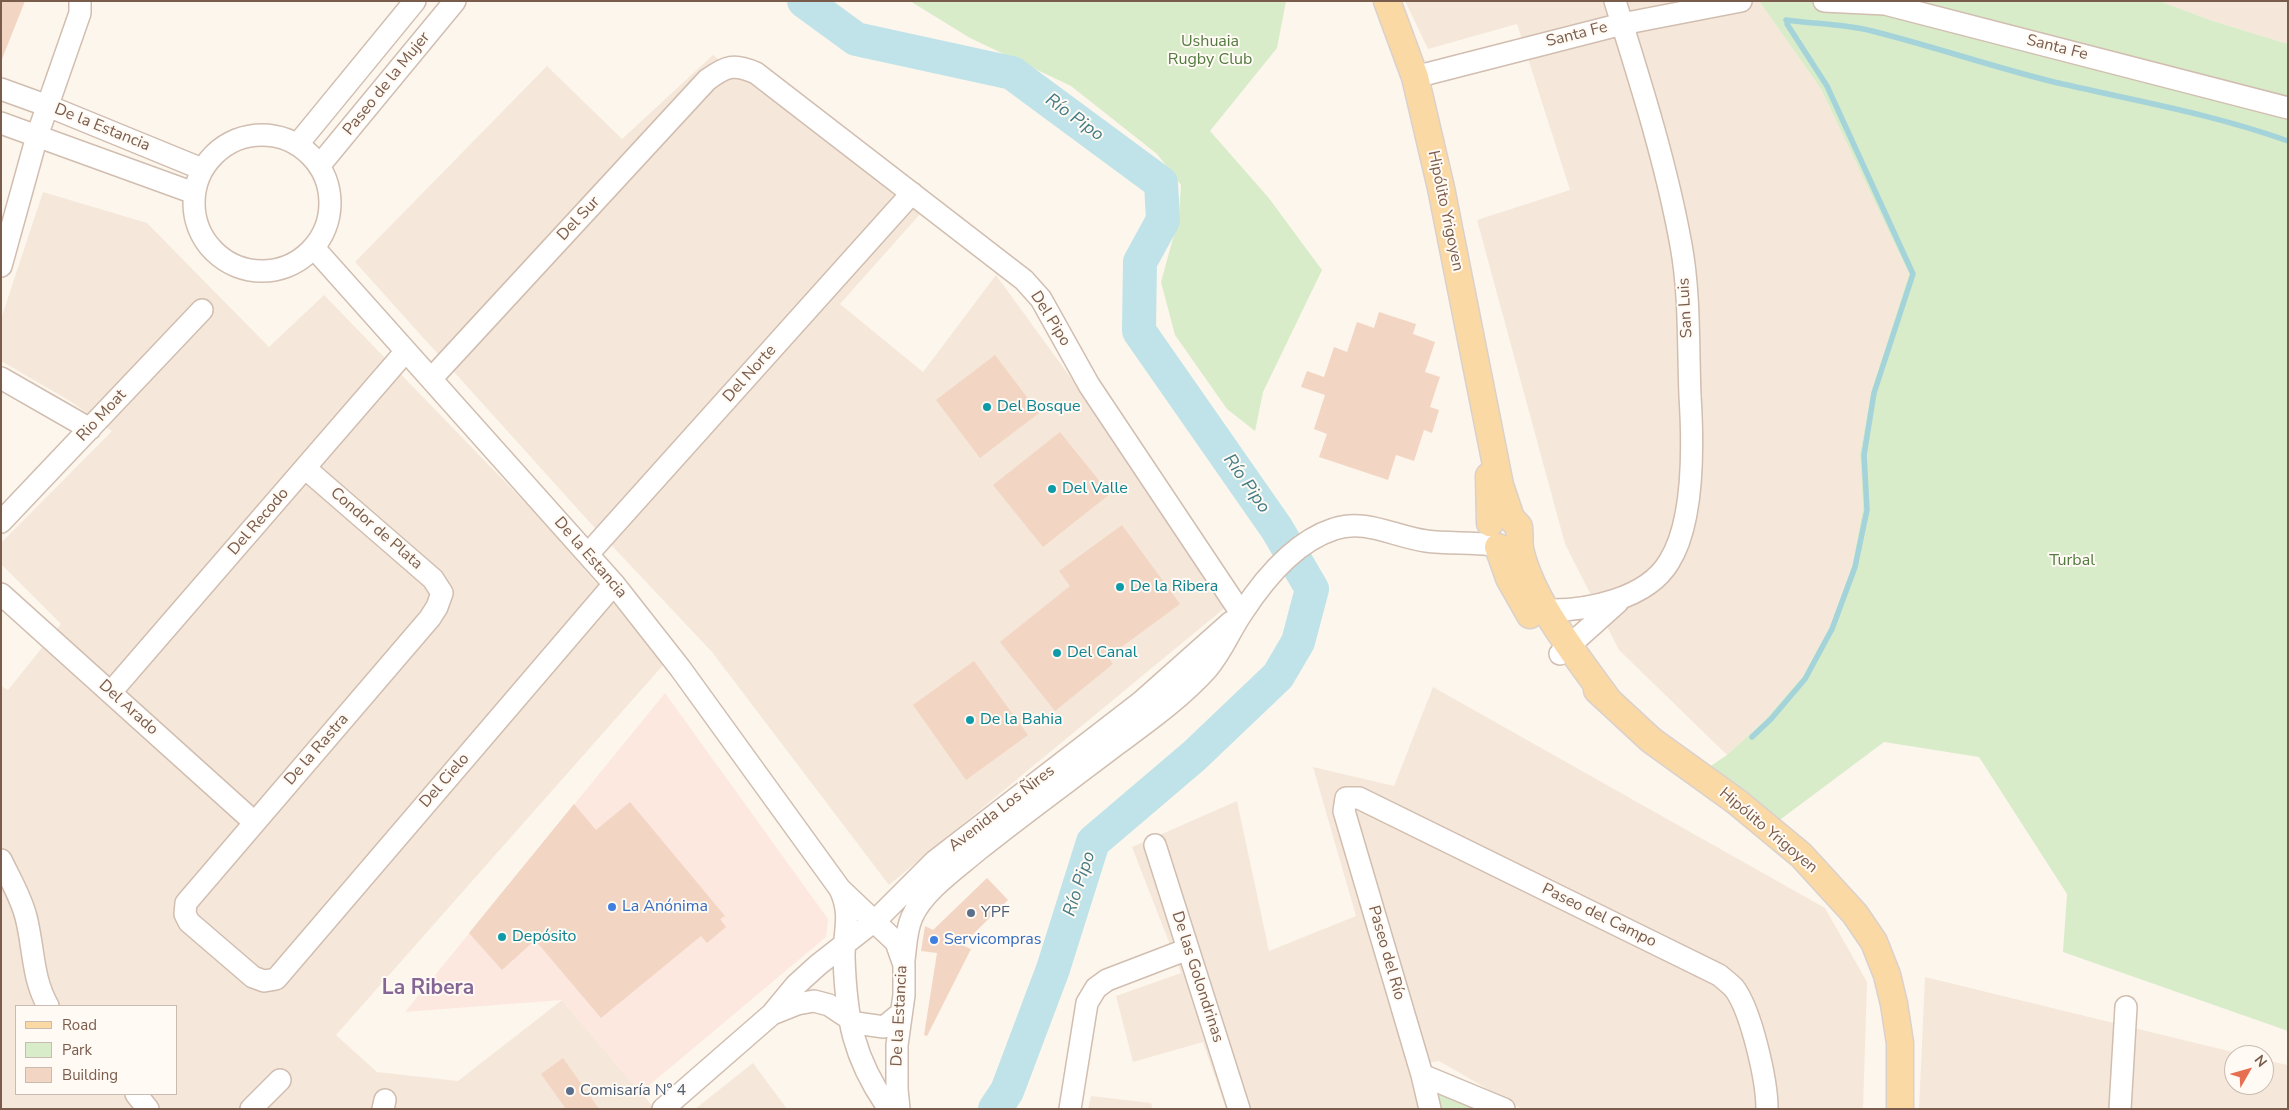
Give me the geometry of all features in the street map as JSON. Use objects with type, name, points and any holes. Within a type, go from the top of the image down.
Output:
[{"type":"main road","name":"Hipólito Yrigoyen","points":[[1387,1],[1414,77],[1441,188],[1500,486],[1500,533],[1509,578],[1533,619],[1565,650],[1609,701],[1651,740],[1737,802],[1801,855],[1855,914],[1874,942],[1887,975],[1894,1004],[1900,1043],[1900,1109]]},
{"type":"main road","name":"Hipólito Yrigoyen","points":[[1500,533],[1525,566],[1534,589],[1547,610],[1565,650]]},
{"type":"street","points":[[1,266],[4,242],[37,136],[80,13],[80,1]]},
{"type":"street","name":"Paseo de la Mujer","points":[[297,145],[415,1]]},
{"type":"street","name":"Paseo de la Mujer","points":[[320,166],[456,1]]},
{"type":"street","name":"San Luis","points":[[1547,610],[1598,606],[1644,586],[1657,576],[1668,564],[1676,550],[1685,514],[1693,454],[1686,288],[1681,246],[1648,108],[1615,1]]},
{"type":"street","name":"Santa Fe","points":[[1414,77],[1622,24],[1741,1]]},
{"type":"street","name":"Santa Fe","points":[[1824,1],[1885,4],[2288,108]]},
{"type":"street","name":"Del Pipo","points":[[732,66],[743,67],[756,73],[1024,280],[1041,299],[1089,385],[1241,614]]},
{"type":"street","name":"Del Sur","points":[[431,379],[707,80],[718,72],[732,66]]},
{"type":"street","name":"De la Estancia","points":[[1,89],[48,106],[202,169]]},
{"type":"street","name":"De la Estancia","points":[[1,123],[194,193]]},
{"type":"street","points":[[256,135],[277,137],[297,145],[310,154],[320,166],[328,186],[330,208],[325,229],[314,248],[297,262],[277,270],[255,272],[234,266],[215,254],[201,236],[194,215],[194,193],[202,169],[216,152],[234,140],[256,135]]},
{"type":"street","name":"Del Norte","points":[[588,554],[912,193]]},
{"type":"street","name":"De la Estancia","points":[[314,248],[614,584],[680,668],[840,889],[896,942],[904,965],[897,1045],[899,1109]]},
{"type":"street","name":"Rio Moat","points":[[1,522],[202,310]]},
{"type":"street","name":"Del Recodo","points":[[111,692],[406,351]]},
{"type":"street","points":[[1,378],[90,429]]},
{"type":"street","name":"Condor de Plata","points":[[305,468],[433,579],[442,593]]},
{"type":"street","name":"Avenida Los Ñires","points":[[663,1109],[772,1014],[796,985],[874,921],[935,861],[995,825],[1152,718],[1199,677],[1220,653],[1241,614],[1261,587],[1283,561],[1318,536],[1333,529],[1346,526],[1378,528],[1416,539],[1438,542],[1500,533]]},
{"type":"street","name":"Del Cielo","points":[[186,903],[185,914],[189,922],[253,977],[264,981],[276,979],[614,584]]},
{"type":"street","name":"De la Rastra","points":[[186,903],[430,618],[437,607],[442,593]]},
{"type":"street","name":"Del Arado","points":[[1,594],[254,822]]},
{"type":"street","name":"San Luis","points":[[1565,650],[1624,596]]},
{"type":"street","name":"Paseo del Río","points":[[1346,798],[1344,811],[1422,1075],[1430,1109]]},
{"type":"street","name":"Paseo del Campo","points":[[1346,798],[1359,798],[1719,975],[1734,989],[1744,1006],[1752,1030],[1767,1109]]},
{"type":"street","name":"Avenida Los Ñires","points":[[904,965],[907,934],[916,910],[995,825]]},
{"type":"street","name":"De las Golondrinas","points":[[1155,845],[1239,1109]]},
{"type":"street","points":[[1,860],[20,897],[26,917],[37,982],[48,1005]]},
{"type":"street","name":"De la Estancia","points":[[840,889],[848,908],[845,943],[849,1019],[857,1051],[867,1075],[889,1109]]},
{"type":"street","points":[[1070,1109],[1087,1003],[1096,988],[1107,980],[1188,949]]},
{"type":"street","name":"Avenida Los Ñires","points":[[772,1014],[797,1004],[814,1001],[829,1005],[856,1023],[870,1027],[884,1027],[901,1013]]},
{"type":"street","points":[[2120,1109],[2126,1007]]},
{"type":"street","points":[[1422,1075],[1504,1109]]},
{"type":"street","points":[[251,1109],[280,1080]]},
{"type":"street","points":[[137,1095],[148,1109]]},
{"type":"shaded area","points":[[1405,1],[1759,1],[1821,89],[1909,274],[1871,392],[1860,454],[1863,509],[1852,566],[1830,626],[1803,676],[1764,721],[1727,755],[1619,650],[1565,544],[1477,220],[1570,190],[1517,24],[1428,49]]},
{"type":"shaded area","points":[[2159,1],[2288,1],[2288,44],[2213,21]]},
{"type":"shaded area","points":[[713,55],[921,213],[840,304],[923,372],[996,275],[1233,601],[889,885],[712,652],[583,515],[355,262],[547,66],[622,139]]},
{"type":"shaded area","points":[[43,192],[147,223],[269,347],[324,295],[543,521],[665,663],[336,1035],[377,1072],[458,1081],[562,1000],[655,1109],[1,1109],[1,686],[8,690],[61,624],[1,564],[1,543],[112,431],[70,401],[1,361],[1,319]]},
{"type":"shaded area","points":[[1433,687],[1825,908],[1867,982],[1863,1109],[1522,1109],[1439,1061],[1426,1063],[1422,1109],[1226,1109],[1203,1042],[1133,1062],[1116,996],[1181,973],[1132,847],[1237,801],[1269,951],[1356,916],[1313,767],[1394,786]]},
{"type":"shaded area","points":[[665,693],[828,919],[826,937],[640,1093],[562,1000],[405,1012]]},
{"type":"shaded area","points":[[1925,977],[2224,1050],[2224,1095],[2274,1095],[2274,1062],[2288,1065],[2288,1109],[1919,1109]]},
{"type":"shaded area","points":[[753,1063],[787,1109],[695,1109]]},
{"type":"shaded area","points":[[1091,1096],[1151,1103],[1153,1109],[1088,1109]]},
{"type":"green space","name":"Ushuaia Rugby Club","points":[[910,1],[1286,1],[1277,48],[1210,131],[1268,197],[1322,270],[1263,392],[1255,431],[1227,409],[1175,335],[1161,282],[1179,216],[1181,185],[1157,154],[1071,86],[970,38]]},
{"type":"green space","name":"Turbal","points":[[1759,1],[2159,1],[2213,21],[2288,44],[2288,1031],[2063,952],[2067,894],[1979,757],[1884,742],[1769,828],[1699,774],[1727,755],[1764,721],[1803,676],[1830,626],[1852,566],[1863,509],[1860,454],[1871,392],[1909,274],[1821,89]]},
{"type":"green space","points":[[1445,1093],[1479,1109],[1441,1109],[1438,1096]]},
{"type":"building","points":[[1,1],[25,1],[2,59],[1,59]]},
{"type":"building","points":[[1379,312],[1416,324],[1413,334],[1435,342],[1425,372],[1440,377],[1430,407],[1439,410],[1432,433],[1424,430],[1414,461],[1396,455],[1388,480],[1319,457],[1327,434],[1314,429],[1325,395],[1301,387],[1307,371],[1324,377],[1334,347],[1347,352],[1357,322],[1374,328]]},
{"type":"building","name":"Del Bosque","points":[[995,355],[1039,413],[980,458],[936,400]]},
{"type":"building","name":"Del Valle","points":[[1060,432],[1110,494],[1043,547],[993,485]]},
{"type":"building","points":[[1122,525],[1180,604],[1108,657],[1113,664],[1055,711],[1000,642],[1070,586],[1059,571]]},
{"type":"building","name":"De la Bahia","points":[[974,661],[1028,735],[966,780],[913,705]]},
{"type":"building","name":"La Anónima","points":[[630,802],[725,916],[720,919],[726,927],[707,943],[701,936],[601,1018],[535,940],[502,970],[469,933],[574,804],[596,830]]},
{"type":"building","points":[[987,878],[1008,900],[962,945],[971,949],[927,1036],[924,1035],[937,953],[921,951],[925,926],[933,930]]},
{"type":"building","name":"Comisaría N° 4","points":[[563,1058],[599,1109],[566,1109],[541,1074]]},
{"type":"waterway","name":"Río Pipo","points":[[804,1],[856,39],[1012,73],[1161,183],[1163,220],[1140,262],[1139,331],[1277,529],[1312,589],[1298,642],[1278,676],[1194,756],[1093,842],[1053,969],[1007,1091],[995,1109]]},
{"type":"waterway","points":[[1786,20],[1840,25],[1872,31],[2050,81],[2229,122],[2288,141]]},
{"type":"waterway","points":[[1752,737],[1771,719],[1805,679],[1832,629],[1855,567],[1867,510],[1864,455],[1874,393],[1913,274],[1827,86],[1787,24]]},
{"type":"place","name":"Del Bosque","points":[[987,407]]},
{"type":"place","name":"Del Valle","points":[[1052,489]]},
{"type":"place","name":"De la Ribera","points":[[1120,587]]},
{"type":"place","name":"Del Canal","points":[[1057,653]]},
{"type":"place","name":"De la Bahia","points":[[970,720]]},
{"type":"place","name":"La Anónima","points":[[612,907]]},
{"type":"place","name":"YPF","points":[[971,913]]},
{"type":"place","name":"Depósito","points":[[502,937]]},
{"type":"place","name":"Servicompras","points":[[934,940]]},
{"type":"place","name":"Comisaría N° 4","points":[[570,1091]]},
{"type":"district","name":"La Ribera","points":[[428,989]]}]
